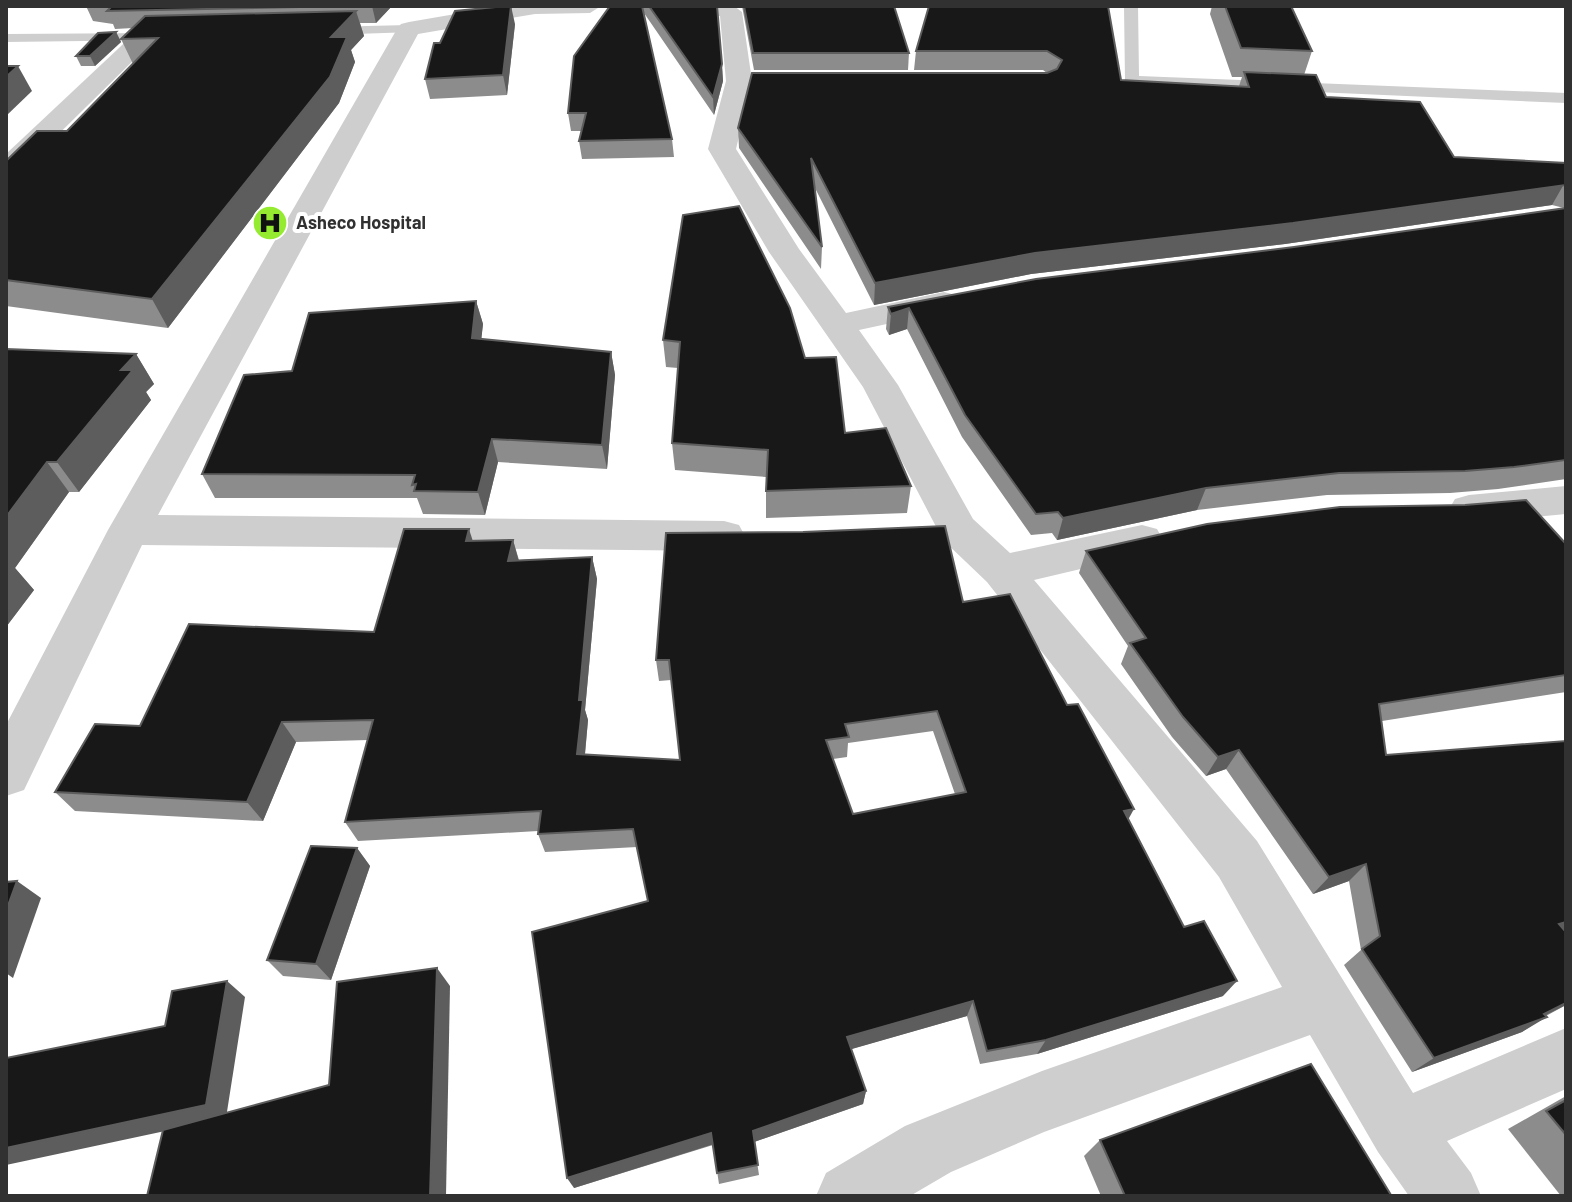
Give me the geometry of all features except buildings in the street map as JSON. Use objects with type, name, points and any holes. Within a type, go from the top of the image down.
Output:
[{"type":"street","points":[[6,774],[129,530],[409,29],[535,7],[590,6]]},
{"type":"street","points":[[668,6],[731,12],[754,81],[722,149],[751,201],[880,385],[940,531],[1002,571],[1238,859],[1400,1130],[1448,1196]]},
{"type":"street","points":[[6,170],[144,37]]},
{"type":"street","points":[[836,325],[971,298]]},
{"type":"street","points":[[1434,510],[1566,500]]},
{"type":"street","points":[[129,530],[757,536]]},
{"type":"street","points":[[1002,571],[1182,531]]},
{"type":"street","points":[[849,1196],[928,1149],[1042,1102],[1322,1002]]},
{"type":"street","points":[[1400,1130],[1566,1058]]},
{"type":"lane","points":[[1131,6],[1132,80],[1566,98]]},
{"type":"lane","points":[[305,31],[409,29]]},
{"type":"lane","points":[[6,38],[173,36]]},
{"type":"place","name":"Asheco Hospital","points":[[270,223]]}]
